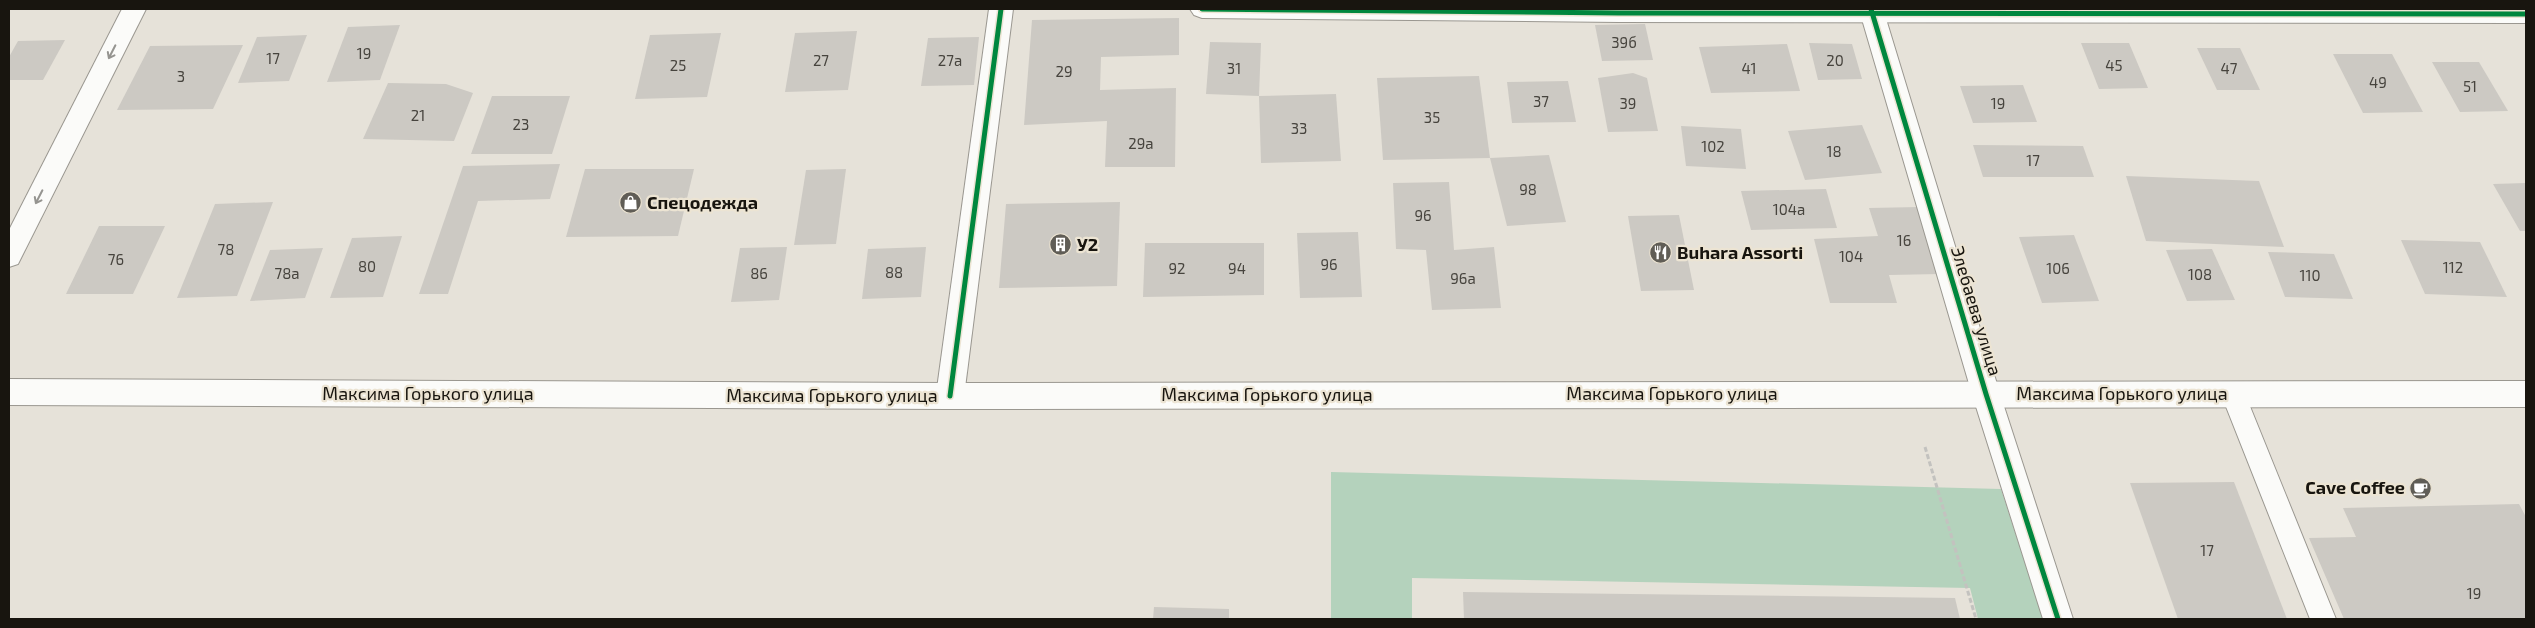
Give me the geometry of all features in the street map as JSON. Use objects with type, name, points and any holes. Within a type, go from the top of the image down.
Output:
[{"type":"main road","points":[[9,256],[134,9]]},
{"type":"main road","points":[[950,396],[1001,9]]},
{"type":"main road","points":[[1202,9],[2307,11],[2526,14]]},
{"type":"main road","name":"Элебаева улица","points":[[1872,11],[1986,394],[2058,619]]},
{"type":"main road","name":"Максима Горького улица","points":[[9,392],[950,396],[2526,394]]},
{"type":"lane","points":[[2233,394],[2323,619]]},
{"type":"path","points":[[1925,447],[1976,619]]},
{"type":"green space","points":[[1331,472],[2001,489],[2043,619],[1978,619],[1970,588],[1412,578],[1412,619],[1331,619]]},
{"type":"building","points":[[1179,18],[1179,55],[1101,57],[1100,90],[1176,88],[1175,167],[1105,167],[1107,121],[1024,125],[1032,20]]},
{"type":"building","points":[[1645,24],[1653,60],[1602,61],[1595,25]]},
{"type":"building","points":[[400,25],[380,80],[327,82],[348,27]]},
{"type":"building","points":[[857,31],[848,90],[785,92],[795,33]]},
{"type":"building","points":[[721,33],[707,97],[635,99],[650,35]]},
{"type":"building","points":[[307,35],[289,81],[238,83],[257,37]]},
{"type":"building","points":[[979,37],[974,85],[921,86],[928,38]]},
{"type":"building","points":[[65,40],[43,80],[9,80],[9,57],[18,41]]},
{"type":"building","points":[[1210,42],[1261,43],[1259,96],[1206,94]]},
{"type":"building","points":[[1809,43],[1852,44],[1862,79],[1818,80]]},
{"type":"building","points":[[2081,43],[2129,43],[2148,88],[2099,89]]},
{"type":"building","points":[[1787,44],[1800,91],[1711,93],[1699,47]]},
{"type":"building","points":[[243,45],[213,109],[117,110],[150,46]]},
{"type":"building","points":[[2197,48],[2240,48],[2260,90],[2217,90]]},
{"type":"building","points":[[2333,54],[2392,54],[2423,112],[2363,113]]},
{"type":"building","points":[[2432,62],[2479,62],[2508,111],[2460,112]]},
{"type":"building","points":[[1633,73],[1647,78],[1658,131],[1608,132],[1598,78]]},
{"type":"building","points":[[1479,76],[1490,158],[1383,160],[1377,78]]},
{"type":"building","points":[[1568,81],[1576,122],[1512,123],[1507,82]]},
{"type":"building","points":[[388,83],[446,84],[473,93],[454,141],[363,139]]},
{"type":"building","points":[[2023,85],[2037,122],[1973,123],[1960,86]]},
{"type":"building","points":[[1336,94],[1341,161],[1261,163],[1259,96]]},
{"type":"building","points":[[492,96],[570,96],[552,154],[471,154]]},
{"type":"building","points":[[1862,125],[1882,173],[1805,180],[1788,131]]},
{"type":"building","points":[[1681,126],[1741,129],[1746,169],[1686,166]]},
{"type":"building","points":[[1973,145],[2083,146],[2094,177],[1983,177]]},
{"type":"building","points":[[1549,155],[1566,222],[1507,226],[1490,158]]},
{"type":"building","points":[[560,164],[550,199],[478,201],[448,294],[419,294],[463,166]]},
{"type":"building","name":"Спецодежда","points":[[585,169],[694,169],[678,236],[566,237]]},
{"type":"building","points":[[846,169],[836,244],[794,245],[806,170]]},
{"type":"building","points":[[2126,176],[2259,181],[2284,247],[2146,241]]},
{"type":"building","points":[[1449,182],[1454,250],[1494,247],[1501,308],[1432,310],[1426,250],[1396,249],[1393,183]]},
{"type":"building","points":[[2526,183],[2526,231],[2520,231],[2493,184]]},
{"type":"building","points":[[1826,189],[1837,228],[1751,230],[1741,191]]},
{"type":"building","points":[[273,202],[237,296],[177,298],[215,204]]},
{"type":"building","name":"У2","points":[[1120,202],[1117,286],[999,288],[1006,204]]},
{"type":"building","points":[[1919,207],[1940,274],[1889,275],[1897,303],[1830,303],[1814,239],[1878,236],[1869,208]]},
{"type":"building","name":"Buhara Assorti","points":[[1679,215],[1694,290],[1641,291],[1628,216]]},
{"type":"building","points":[[99,226],[165,226],[133,294],[66,294]]},
{"type":"building","points":[[1358,232],[1362,297],[1300,298],[1297,233]]},
{"type":"building","points":[[2074,235],[2099,301],[2042,303],[2019,237]]},
{"type":"building","points":[[402,236],[383,297],[330,298],[352,238]]},
{"type":"building","points":[[2401,240],[2480,242],[2507,297],[2425,294]]},
{"type":"building","points":[[1145,243],[1264,243],[1264,295],[1143,297]]},
{"type":"building","points":[[787,247],[779,300],[731,302],[740,248]]},
{"type":"building","points":[[926,247],[921,297],[862,299],[868,249]]},
{"type":"building","points":[[323,248],[305,298],[250,301],[270,250]]},
{"type":"building","points":[[2212,249],[2235,300],[2187,301],[2166,250]]},
{"type":"building","points":[[2268,252],[2334,254],[2353,299],[2285,297]]},
{"type":"building","points":[[2234,482],[2287,619],[2178,619],[2130,483]]},
{"type":"building","points":[[2519,504],[2526,517],[2526,619],[2344,619],[2309,538],[2356,537],[2343,508]]},
{"type":"building","points":[[1463,592],[1955,598],[1960,619],[1464,619]]},
{"type":"building","points":[[1154,607],[1229,609],[1229,619],[1153,619]]},
{"type":"cycle path","points":[[950,396],[1001,9]]},
{"type":"cycle path","points":[[1202,9],[1619,13],[2526,14]]},
{"type":"cycle path","points":[[1871,9],[1986,394],[2058,619]]},
{"type":"place","name":"Спецодежда","points":[[631,203]]},
{"type":"place","name":"У2","points":[[1061,245]]},
{"type":"place","name":"Buhara Assorti","points":[[1661,253]]},
{"type":"place","name":"Cave Coffee","points":[[2421,488]]}]
